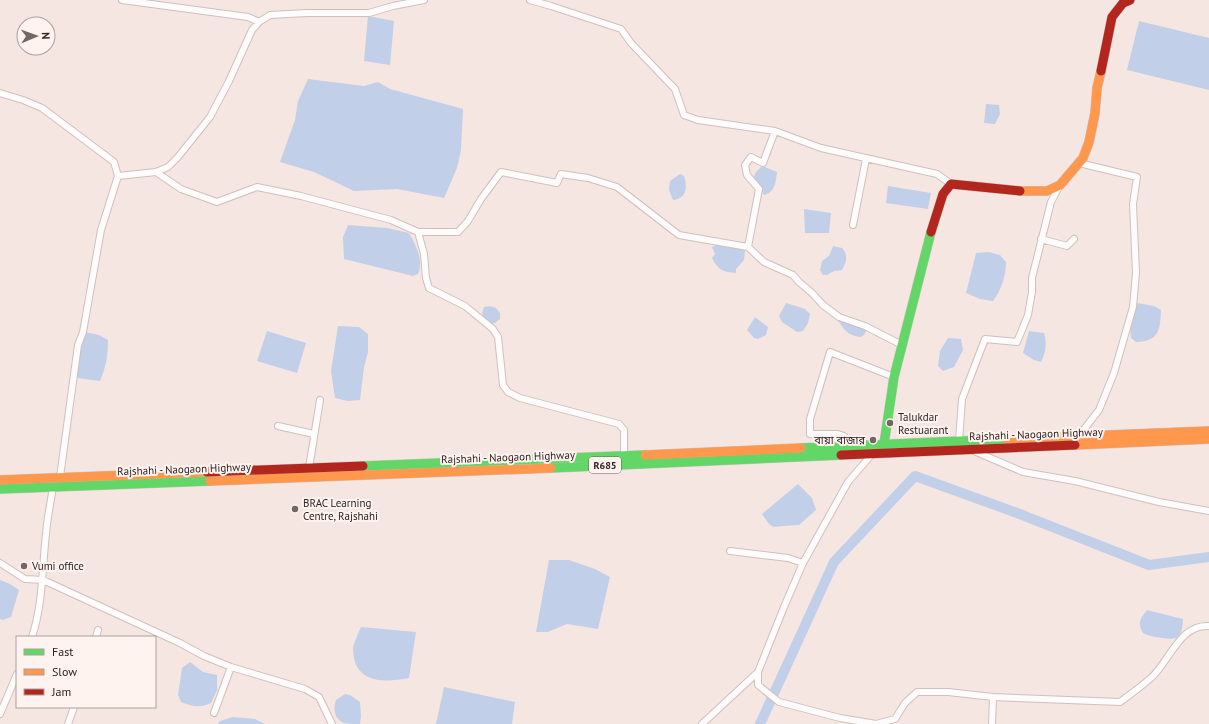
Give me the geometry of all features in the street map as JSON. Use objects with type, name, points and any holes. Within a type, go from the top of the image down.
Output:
[{"type":"main road","points":[[884,444],[894,377],[932,227],[943,194],[951,184],[1025,192],[1047,191],[1060,185],[1083,158],[1089,142],[1095,113],[1097,88],[1112,16],[1125,1]]},
{"type":"main road","name":"Rajshahi - Naogaon Highway","points":[[0,488],[53,486],[111,479],[309,468],[624,456],[798,452],[873,453],[971,449],[992,444],[1078,437],[1209,431]]},
{"type":"main road","name":"Rajshahi - Naogaon Highway","points":[[0,480],[60,477],[111,479],[682,463],[845,446],[959,441],[992,444],[1209,439]]},
{"type":"street","points":[[122,0],[248,17],[258,22]]},
{"type":"street","points":[[118,176],[156,172],[168,167],[178,157],[210,117],[229,81],[252,30],[258,22],[270,15],[307,13],[369,13],[393,6],[424,0]]},
{"type":"street","points":[[530,0],[621,29],[631,43],[675,89],[684,114],[698,120],[775,131],[821,148],[937,174],[951,184]]},
{"type":"street","points":[[0,93],[42,108],[114,162],[118,176],[101,230],[83,332],[78,345],[60,477]]},
{"type":"street","points":[[748,247],[759,189],[747,176],[745,165],[751,157],[763,163],[775,131]]},
{"type":"street","points":[[853,225],[866,159]]},
{"type":"street","points":[[1078,437],[1099,410],[1114,373],[1133,307],[1136,273],[1134,204],[1138,177],[1079,163]]},
{"type":"street","points":[[156,172],[180,189],[217,202],[257,187],[301,196],[391,220],[418,232],[458,232],[468,221],[480,199],[501,172],[557,183],[561,174],[588,178],[617,187],[679,236],[748,247],[764,262],[793,275],[823,305],[839,317],[865,326],[902,345]]},
{"type":"street","points":[[959,441],[962,399],[985,339],[1018,342],[1028,315],[1032,292],[1032,278],[1041,239],[1051,202],[1060,185]]},
{"type":"street","points":[[418,232],[424,254],[426,278],[429,288],[465,306],[493,329],[498,338],[503,385],[508,392],[520,398],[619,424],[624,430],[624,456]]},
{"type":"street","points":[[1041,239],[1067,246],[1074,239]]},
{"type":"street","points":[[845,446],[844,436],[838,434],[810,434],[810,419],[830,352],[894,377]]},
{"type":"street","points":[[309,468],[320,400]]},
{"type":"street","points":[[278,426],[314,434]]},
{"type":"street","points":[[971,449],[1023,472],[1075,481],[1159,502],[1209,511]]},
{"type":"street","points":[[873,453],[848,482],[803,563],[758,672],[758,685],[779,702],[840,718],[876,724],[895,719],[904,703],[917,692],[948,692],[993,698],[1120,702],[1153,676],[1185,634],[1202,626],[1209,626]]},
{"type":"street","points":[[32,636],[39,613],[46,533],[53,486]]},
{"type":"street","points":[[730,551],[788,558],[803,563]]},
{"type":"street","points":[[0,563],[25,579],[43,580],[180,643],[204,656],[305,689],[319,697],[332,724]]},
{"type":"street","points":[[96,636],[98,630]]},
{"type":"street","points":[[214,714],[231,666]]},
{"type":"street","points":[[702,724],[758,672]]},
{"type":"street","points":[[0,714],[16,676]]},
{"type":"street","points":[[992,724],[993,698]]},
{"type":"street","points":[[68,724],[74,708]]},
{"type":"water","points":[[368,16],[394,21],[390,65],[364,61]]},
{"type":"water","points":[[1139,21],[1209,38],[1209,90],[1127,70]]},
{"type":"water","points":[[308,79],[364,86],[378,82],[390,89],[463,109],[461,150],[457,168],[444,198],[397,189],[354,191],[314,172],[280,162],[295,120],[298,101]]},
{"type":"water","points":[[986,104],[999,105],[1000,114],[995,124],[984,123]]},
{"type":"water","points":[[762,166],[777,172],[773,189],[768,194],[764,195],[753,179],[756,172]]},
{"type":"water","points":[[680,174],[684,176],[686,184],[685,192],[681,197],[673,200],[669,190],[670,181]]},
{"type":"water","points":[[888,186],[931,193],[928,209],[886,203]]},
{"type":"water","points":[[804,209],[831,213],[829,233],[805,233]]},
{"type":"water","points":[[348,225],[387,228],[409,233],[417,248],[420,258],[420,269],[418,274],[413,276],[344,259],[343,237]]},
{"type":"water","points":[[717,245],[737,247],[745,250],[744,260],[736,269],[736,273],[721,270],[714,262],[712,258],[715,254],[712,247]]},
{"type":"water","points":[[833,246],[842,248],[846,254],[846,262],[842,270],[823,275],[820,270],[822,261],[829,256]]},
{"type":"water","points":[[989,252],[1000,255],[1006,262],[1002,283],[993,301],[980,299],[966,293],[976,253]]},
{"type":"water","points":[[786,303],[805,309],[810,314],[808,323],[803,331],[797,332],[782,322],[779,316]]},
{"type":"water","points":[[1137,303],[1154,306],[1161,310],[1160,324],[1157,334],[1149,340],[1136,342],[1131,338],[1130,325]]},
{"type":"water","points":[[490,306],[496,308],[500,313],[500,319],[491,324],[484,318],[482,313],[484,307]]},
{"type":"water","points":[[755,317],[768,327],[766,335],[758,339],[754,338],[747,330]]},
{"type":"water","points":[[837,318],[867,330],[861,337],[850,334],[844,329]]},
{"type":"water","points":[[338,326],[359,327],[368,334],[368,352],[364,367],[360,400],[348,401],[335,398],[331,371]]},
{"type":"water","points":[[267,331],[306,343],[297,373],[257,361]]},
{"type":"water","points":[[1029,331],[1044,333],[1046,348],[1041,362],[1034,360],[1023,353]]},
{"type":"water","points":[[85,332],[99,335],[108,340],[106,361],[100,381],[77,378],[76,368]]},
{"type":"water","points":[[948,338],[961,339],[963,350],[954,367],[943,371],[938,366],[940,351]]},
{"type":"water","points":[[798,484],[812,498],[816,510],[799,525],[774,527],[769,524],[762,514]]},
{"type":"water","points":[[549,560],[569,560],[595,569],[610,577],[598,629],[567,624],[548,632],[536,632]]},
{"type":"water","points":[[0,580],[19,590],[11,617],[3,620],[0,619]]},
{"type":"water","points":[[1147,610],[1183,619],[1182,630],[1179,636],[1173,639],[1168,639],[1143,633],[1140,626],[1140,621]]},
{"type":"water","points":[[361,627],[416,632],[409,678],[395,680],[372,679],[360,671],[355,663],[353,647]]},
{"type":"water","points":[[190,662],[203,672],[217,675],[217,690],[211,703],[203,706],[196,706],[181,702],[178,695],[182,668]]},
{"type":"water","points":[[444,687],[515,702],[512,724],[436,724]]},
{"type":"water","points":[[345,694],[350,695],[360,702],[360,724],[344,723],[336,716],[336,700]]},
{"type":"water","points":[[233,717],[255,719],[265,724],[218,724],[220,721]]},
{"type":"waterway","points":[[760,724],[834,562],[915,476],[1017,513],[1149,565],[1209,557]]},
{"type":"traffic: fast","points":[[884,444],[894,377],[931,232]]},
{"type":"traffic: fast","points":[[801,448],[1007,439]]},
{"type":"traffic: fast","points":[[363,466],[645,455]]},
{"type":"traffic: fast","points":[[551,468],[841,455]]},
{"type":"traffic: fast","points":[[0,489],[210,481]]},
{"type":"traffic: slow","points":[[1020,191],[1047,191],[1060,185],[1083,158],[1089,142],[1101,71]]},
{"type":"traffic: slow","points":[[1007,439],[1209,431]]},
{"type":"traffic: slow","points":[[1075,445],[1209,439]]},
{"type":"traffic: slow","points":[[645,455],[801,448]]},
{"type":"traffic: slow","points":[[210,481],[551,468]]},
{"type":"traffic: slow","points":[[0,480],[207,472]]},
{"type":"traffic: jam","points":[[1101,71],[1112,17],[1123,3],[1130,0]]},
{"type":"traffic: jam","points":[[931,232],[943,194],[951,184],[1020,191]]},
{"type":"traffic: jam","points":[[841,455],[1075,445]]},
{"type":"traffic: jam","points":[[207,472],[363,466]]},
{"type":"place","name":"Talukdar Restuarant","points":[[890,423]]},
{"type":"place","name":"বায়া বাজার","points":[[873,440]]},
{"type":"place","name":"BRAC Learning Centre, Rajshahi","points":[[295,509]]},
{"type":"place","name":"Vumi office","points":[[24,566]]}]
